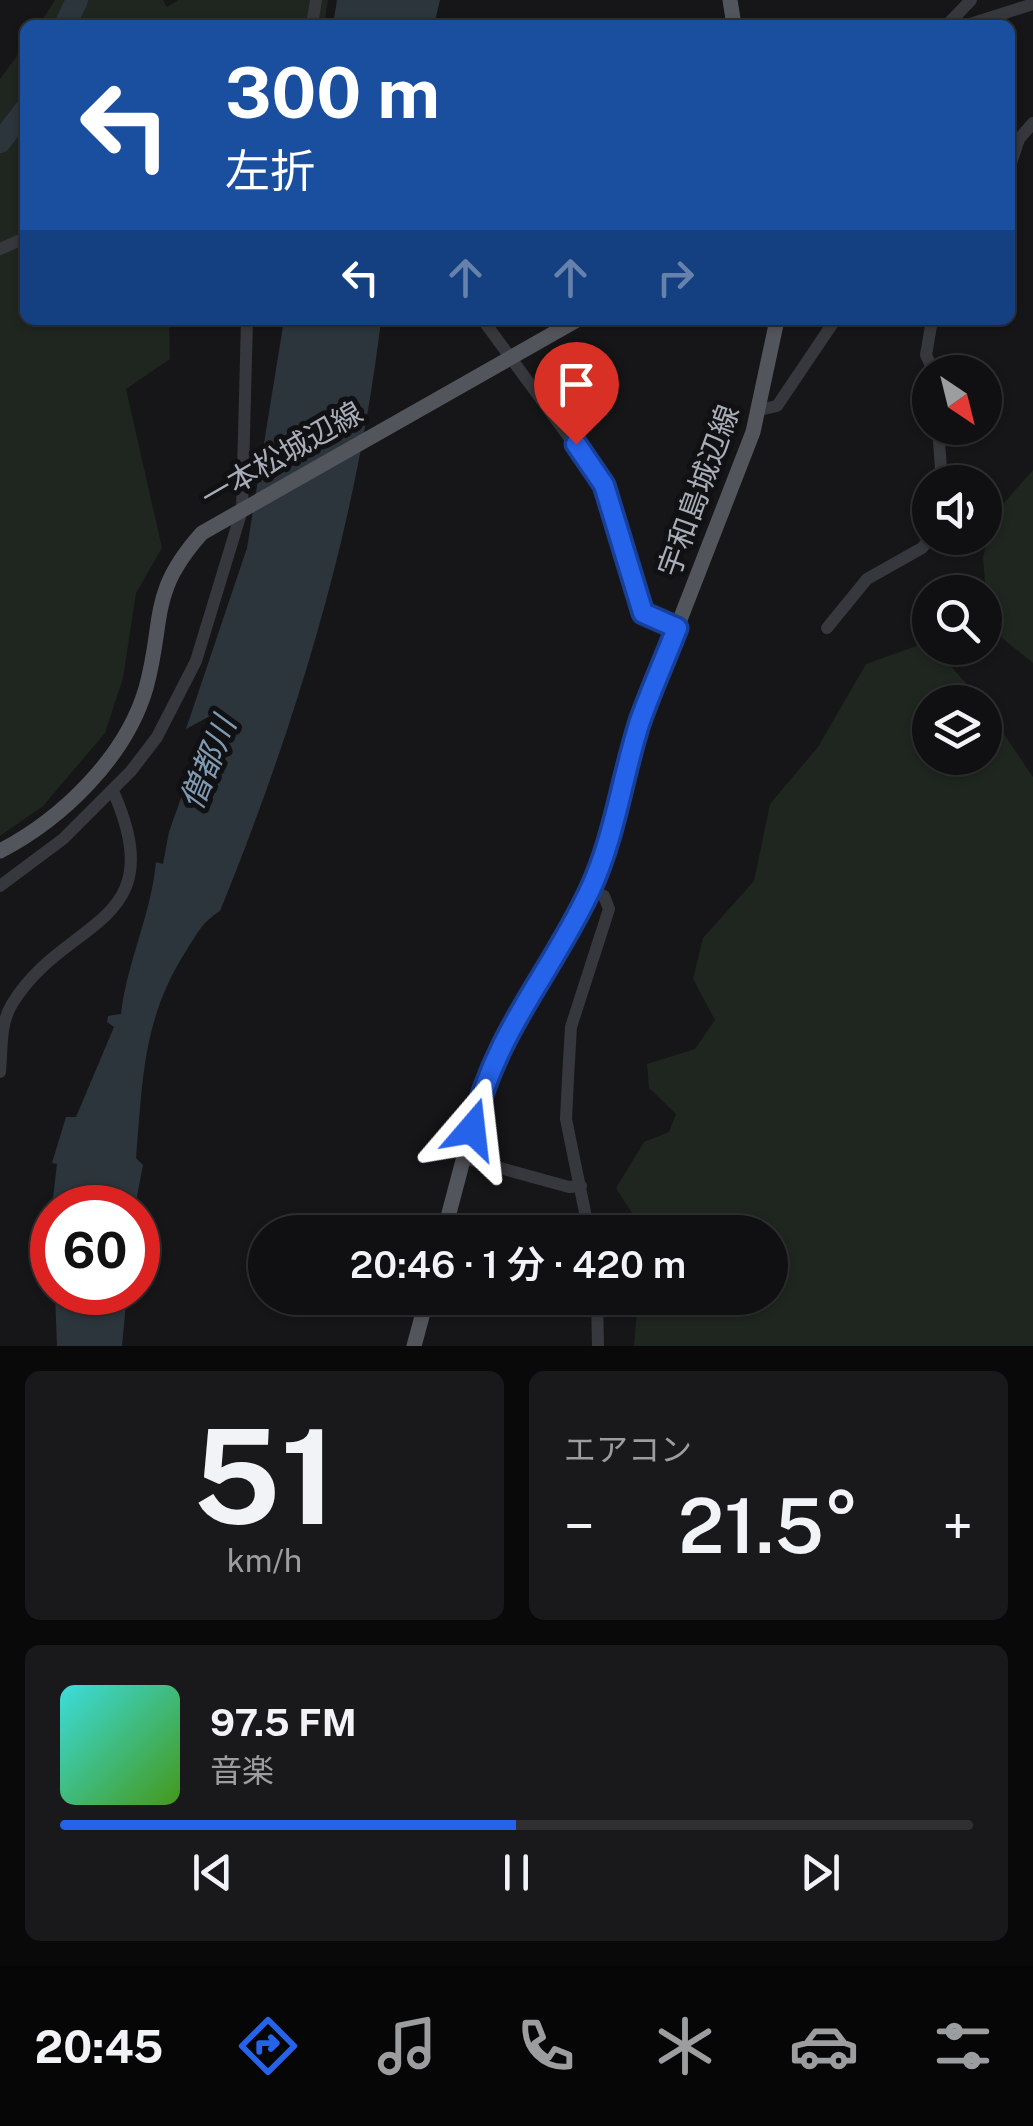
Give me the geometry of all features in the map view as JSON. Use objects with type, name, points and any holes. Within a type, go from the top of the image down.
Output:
[{"type":"main road","name":"一本松城辺線","points":[[0,851],[45,823],[116,751],[146,687],[164,585],[176,562],[202,533],[567,325]]},
{"type":"main road","name":"宇和島城辺線","points":[[449,1215],[495,1057],[590,890],[614,822],[641,720],[759,410],[775,325]]},
{"type":"main road","points":[[414,1346],[422,1315]]},
{"type":"street","points":[[952,20],[971,0]]},
{"type":"street","points":[[983,20],[1033,4]]},
{"type":"street","points":[[1015,151],[1019,139],[1033,123]]},
{"type":"street","points":[[0,886],[63,839],[113,791],[157,737],[196,662],[242,510],[246,325]]},
{"type":"street","points":[[486,325],[508,359],[590,460],[604,485],[643,613],[677,628]]},
{"type":"street","points":[[759,410],[777,406],[832,325]]},
{"type":"street","points":[[926,355],[931,325]]},
{"type":"street","points":[[827,628],[867,578],[912,553]]},
{"type":"street","points":[[0,1072],[4,1023],[18,996],[43,967],[110,916],[122,901],[129,856],[126,825],[113,791]]},
{"type":"street","points":[[586,1215],[566,1118],[571,1026],[594,966],[608,909],[604,896],[590,890]]},
{"type":"street","points":[[464,1158],[568,1187],[581,1186]]},
{"type":"street","points":[[598,1315],[598,1346]]},
{"type":"shaded area","points":[[55,0],[163,0],[167,7],[178,0],[328,0],[325,20],[42,20]]},
{"type":"shaded area","points":[[20,52],[20,325],[169,325],[170,359],[126,389],[162,548],[136,593],[123,678],[105,733],[43,806],[0,836],[0,79]]},
{"type":"shaded area","points":[[1033,470],[1033,663],[1002,638],[1002,575],[984,575],[984,555],[1002,555],[1002,505]]},
{"type":"shaded area","points":[[912,648],[912,665],[950,665],[968,685],[912,685],[912,775],[1002,775],[1002,731],[1033,777],[1033,1346],[634,1346],[637,1315],[788,1315],[788,1215],[632,1215],[616,1188],[644,1142],[669,1132],[676,1114],[649,1088],[647,1064],[695,1049],[715,1020],[693,979],[703,938],[754,881],[770,804],[818,747],[866,664]]},
{"type":"water","points":[[337,0],[440,0],[435,20],[334,20]]},
{"type":"water","name":"僧都川","points":[[283,325],[380,325],[357,472],[298,695],[220,911],[204,924],[186,951],[153,1026],[136,1158],[143,1165],[139,1185],[55,1185],[57,1164],[52,1163],[66,1117],[76,1117],[114,1027],[107,1022],[108,1016],[121,1014],[156,862],[163,864],[169,832],[210,716],[186,729],[247,548]]},
{"type":"water","points":[[56,1315],[125,1315],[122,1346],[57,1346]]},
{"type":"waterway","points":[[67,20],[77,0]]},
{"type":"waterway","points":[[0,142],[20,116]]},
{"type":"route","points":[[472,1129],[495,1057],[514,1017],[564,941],[600,866],[641,720],[677,628],[643,613],[604,485],[576,444]]}]
